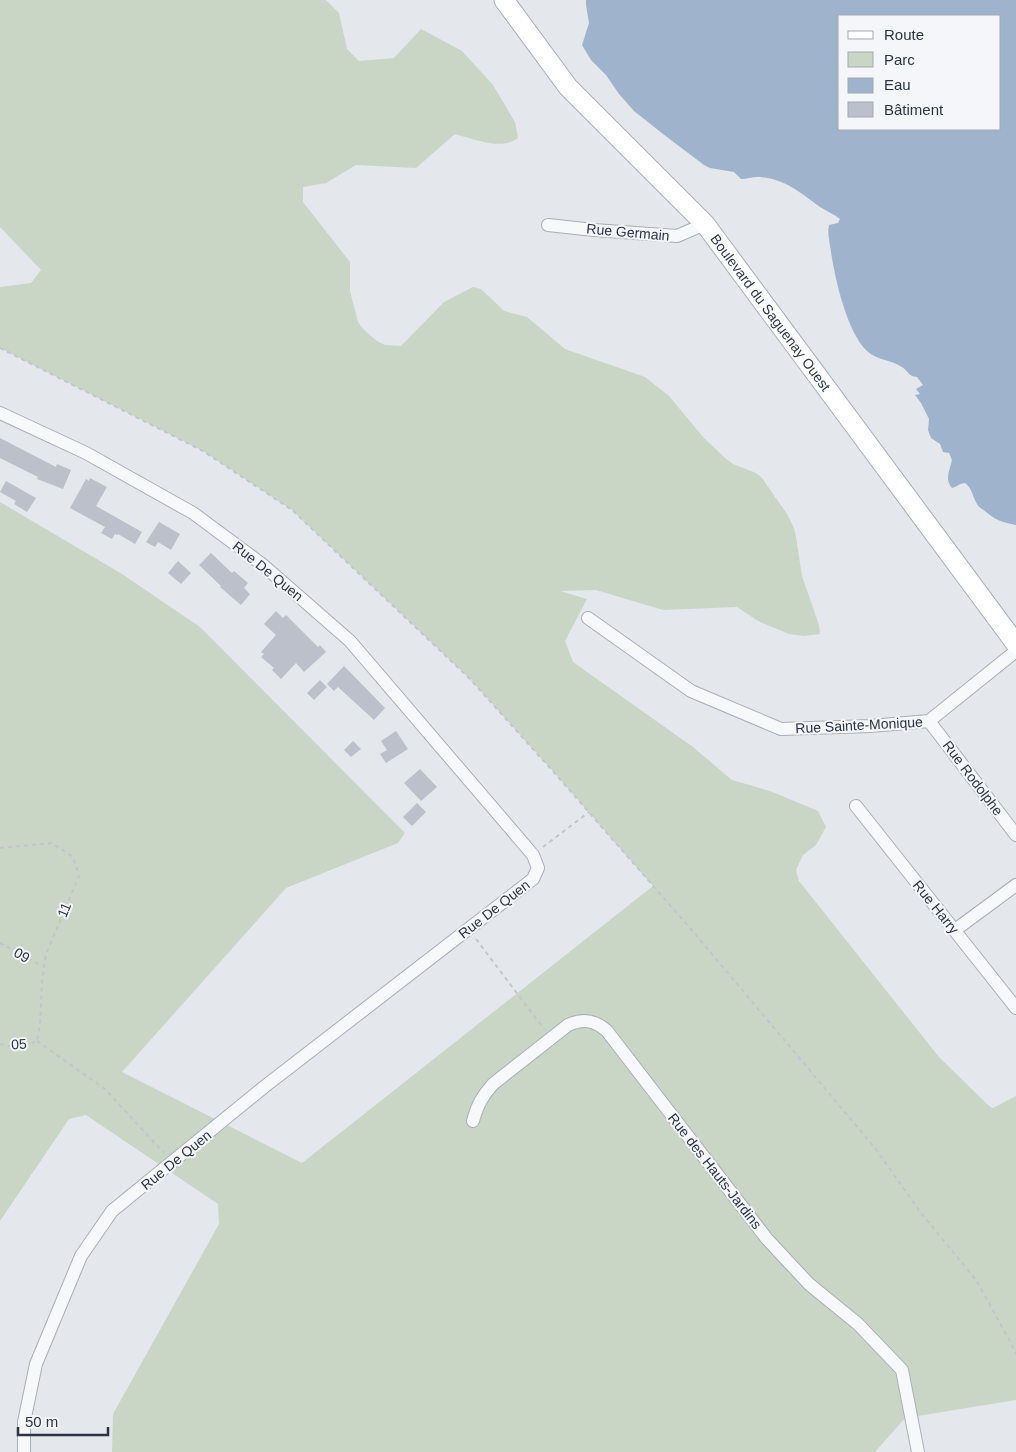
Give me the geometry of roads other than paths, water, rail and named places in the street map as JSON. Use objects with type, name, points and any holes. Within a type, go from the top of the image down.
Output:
[{"type":"main road","name":"Boulevard du Saguenay Ouest","points":[[504,0],[568,87],[705,224],[1016,644]]},
{"type":"street","name":"Rue Germain","points":[[548,225],[676,236],[705,224]]},
{"type":"street","name":"Rue De Quen","points":[[0,413],[86,453],[193,513],[263,565],[350,641],[534,855],[538,868],[534,879],[264,1087],[112,1211],[81,1256],[36,1364],[24,1422],[24,1452]]},
{"type":"street","name":"Rue Sainte-Monique","points":[[588,618],[691,690],[781,729],[870,726],[929,721],[1016,651]]},
{"type":"street","name":"Rue Rodolphe","points":[[929,721],[1016,835]]},
{"type":"street","name":"Rue Harry","points":[[856,806],[1016,1008]]},
{"type":"street","points":[[955,930],[1016,885]]},
{"type":"street","name":"Rue des Hauts-Jardins","points":[[473,1121],[483,1094],[568,1024],[585,1020],[601,1026],[767,1239],[810,1284],[858,1324],[902,1370],[918,1452]]},
{"type":"water","points":[[586,0],[1016,0],[1016,525],[997,519],[980,507],[975,501],[970,488],[965,483],[952,488],[948,478],[952,460],[949,453],[943,452],[940,444],[931,438],[928,430],[929,419],[915,395],[920,394],[916,389],[923,385],[917,377],[910,375],[902,367],[871,354],[860,342],[843,304],[828,235],[829,225],[838,223],[840,219],[783,183],[766,178],[741,179],[734,172],[710,168],[663,134],[634,111],[606,75],[591,60],[582,45],[589,23]]}]
